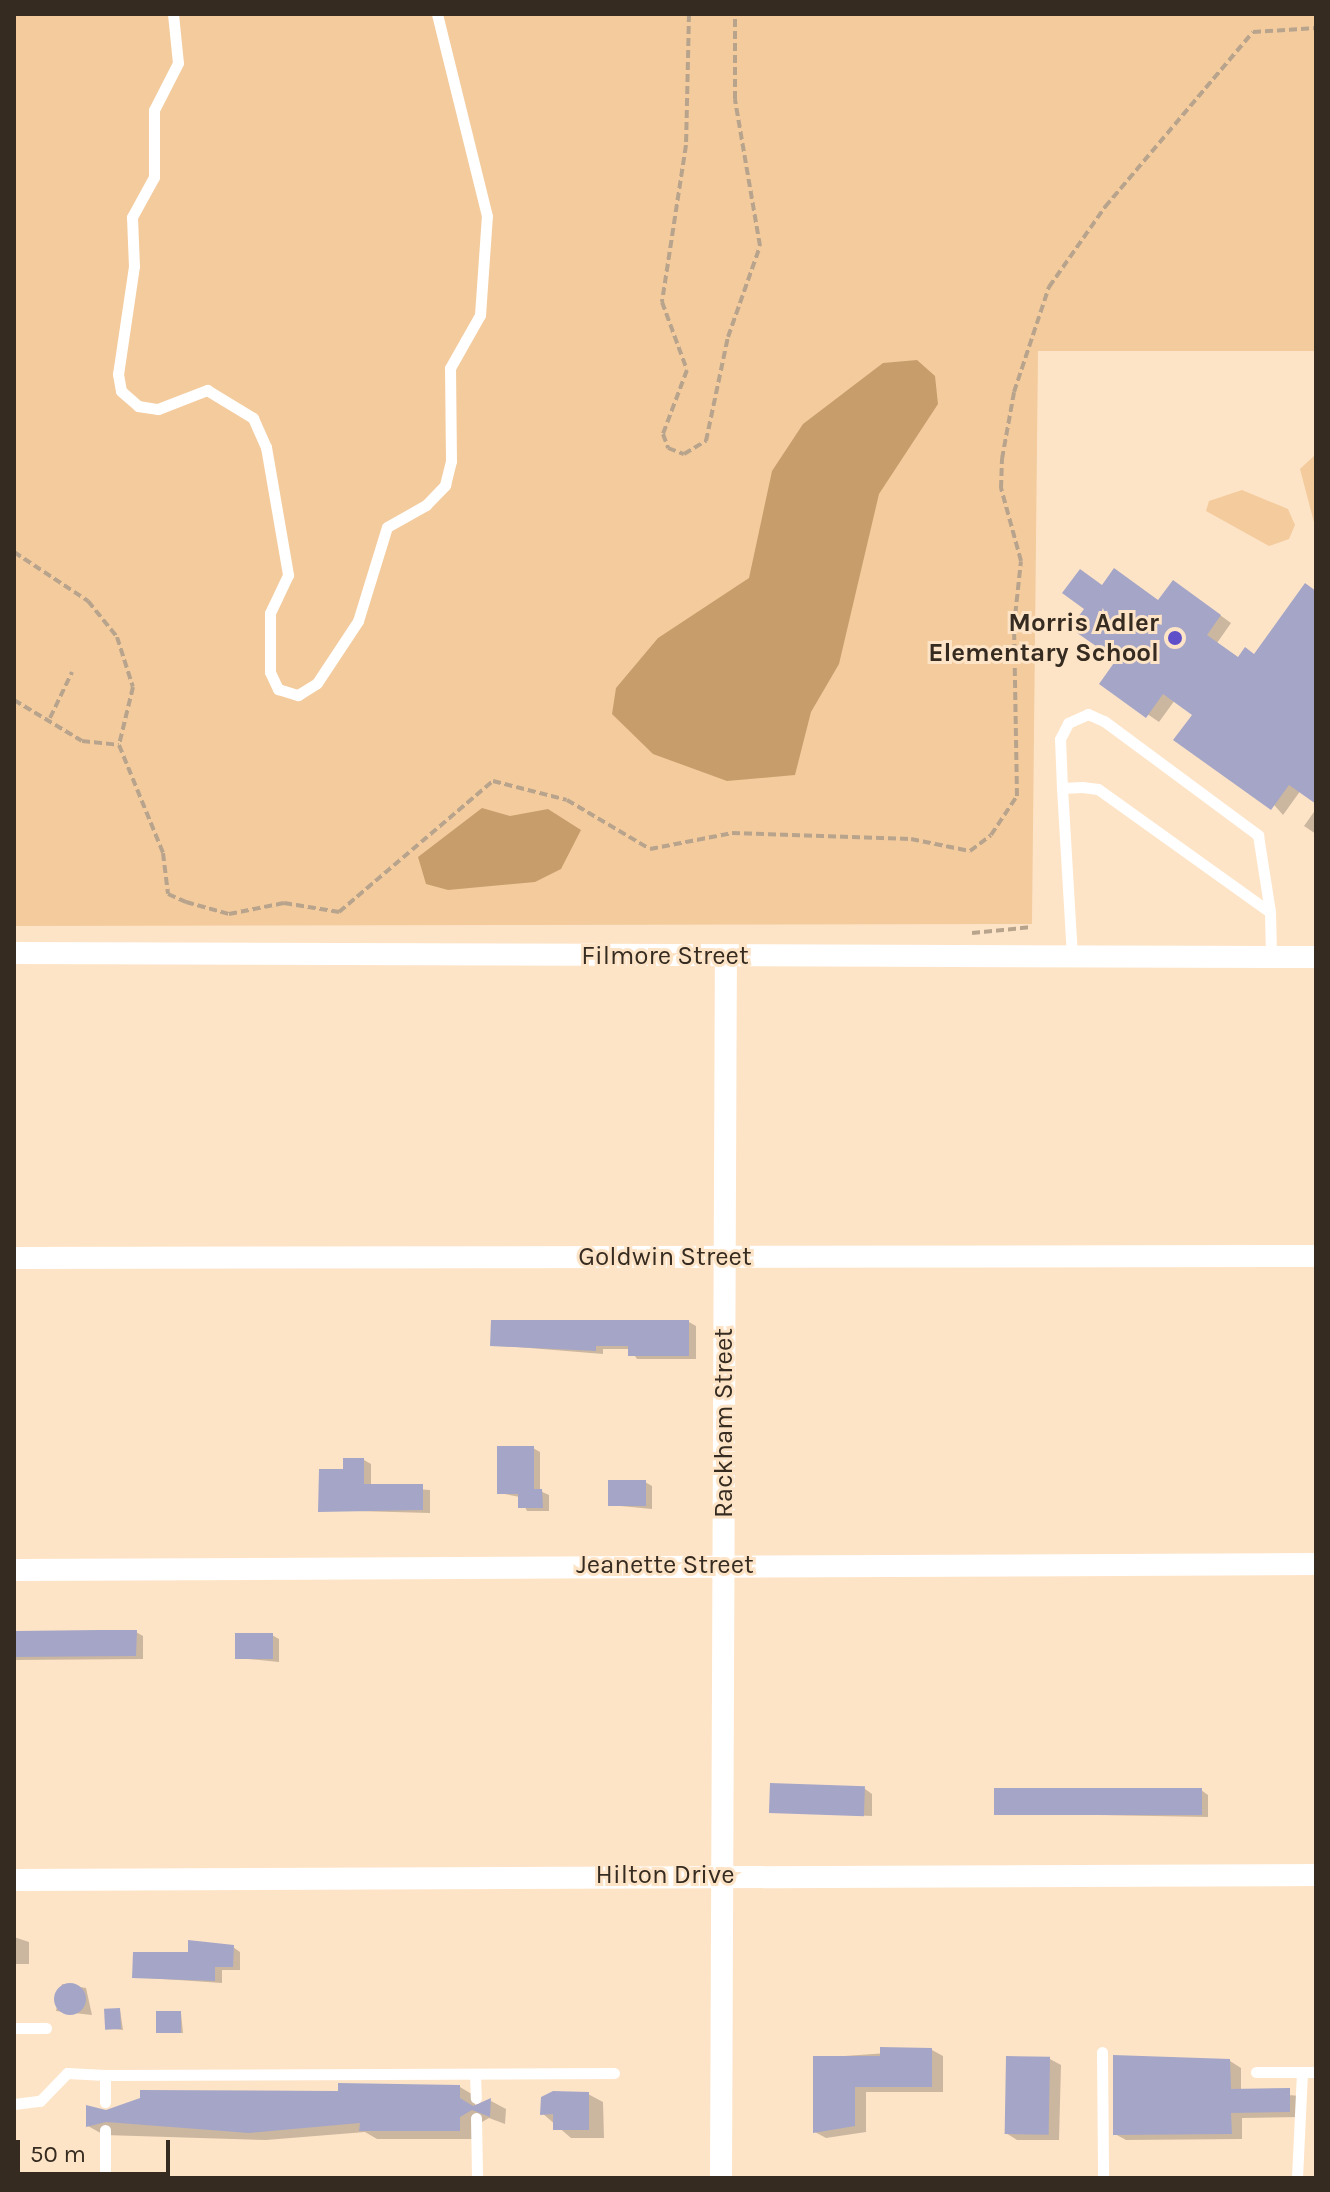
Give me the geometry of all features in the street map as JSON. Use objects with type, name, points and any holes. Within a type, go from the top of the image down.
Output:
[{"type":"street","name":"Filmore Street","points":[[14,953],[1316,957]]},
{"type":"street","name":"Rackham Street","points":[[721,2178],[726,956]]},
{"type":"street","name":"Goldwin Street","points":[[14,1258],[1316,1256]]},
{"type":"street","name":"Jeanette Street","points":[[14,1570],[1316,1564]]},
{"type":"street","name":"Hilton Drive","points":[[14,1880],[1316,1875]]},
{"type":"lane","points":[[173,14],[178,63],[154,110],[154,177],[132,217],[134,266],[118,374],[121,391],[138,406],[158,409],[207,390],[253,418],[266,447],[288,575],[270,613],[270,672],[278,689],[298,695],[317,683],[358,621],[387,527],[426,505],[445,485],[451,461],[450,368],[480,315],[487,216],[437,14]]},
{"type":"lane","points":[[1072,956],[1060,739],[1068,723],[1088,714],[1104,721],[1258,835],[1270,912],[1271,957]]},
{"type":"lane","points":[[1062,788],[1098,789],[1270,912]]},
{"type":"lane","points":[[14,2028],[46,2028]]},
{"type":"lane","points":[[1102,2052],[1103,2178]]},
{"type":"lane","points":[[1256,2072],[1316,2072]]},
{"type":"lane","points":[[1297,2178],[1302,2072]]},
{"type":"lane","points":[[14,2104],[40,2101],[67,2073],[614,2073]]},
{"type":"lane","points":[[475,2074],[476,2098]]},
{"type":"lane","points":[[105,2075],[105,2102]]},
{"type":"lane","points":[[476,2118],[477,2178]]},
{"type":"lane","points":[[105,2130],[105,2178]]},
{"type":"path","points":[[689,14],[686,145],[662,302],[687,370],[663,434],[668,448],[684,454],[706,441],[728,337],[760,246],[735,99],[735,14]]},
{"type":"path","points":[[14,552],[88,601],[117,637],[133,687],[119,745],[155,833],[168,894],[229,914],[284,903],[339,912],[493,781],[567,800],[650,849],[732,833],[911,839],[970,851],[991,835],[1017,796],[1014,626],[1021,561],[1001,488],[1002,459],[1014,392],[1049,287],[1105,207],[1253,32],[1316,28]]},
{"type":"path","points":[[50,718],[72,672]]},
{"type":"path","points":[[14,700],[50,718],[82,741],[119,745]]},
{"type":"shaded area","points":[[14,14],[1316,14],[1316,351],[1038,351],[1032,924],[14,926]]},
{"type":"shaded area","points":[[917,360],[935,376],[938,404],[879,494],[839,664],[811,712],[795,775],[727,781],[653,754],[612,714],[616,688],[658,638],[749,578],[772,471],[803,424],[883,363]]},
{"type":"shaded area","points":[[1316,454],[1316,530],[1300,469]]},
{"type":"shaded area","points":[[1242,490],[1288,509],[1295,525],[1289,539],[1269,546],[1206,511],[1209,501]]},
{"type":"shaded area","points":[[482,808],[510,816],[548,809],[581,830],[561,869],[535,882],[448,890],[426,884],[418,857]]},
{"type":"building","points":[[1114,568],[1158,600],[1173,580],[1221,615],[1207,635],[1238,657],[1245,647],[1254,654],[1305,583],[1316,591],[1316,804],[1289,785],[1271,810],[1173,740],[1192,715],[1163,694],[1146,718],[1099,684],[1116,660],[1070,628],[1084,609],[1062,593],[1080,569],[1102,585]]},
{"type":"building","points":[[491,1320],[689,1320],[689,1356],[628,1356],[628,1346],[596,1346],[596,1351],[490,1346]]},
{"type":"building","points":[[497,1446],[534,1446],[534,1489],[542,1489],[543,1508],[518,1508],[518,1494],[497,1494]]},
{"type":"building","points":[[343,1458],[364,1458],[364,1484],[423,1484],[423,1510],[318,1512],[319,1469],[343,1469]]},
{"type":"building","points":[[608,1480],[646,1480],[646,1506],[608,1506]]},
{"type":"building","points":[[137,1630],[136,1656],[14,1657],[14,1631]]},
{"type":"building","points":[[235,1633],[273,1633],[273,1659],[235,1659]]},
{"type":"building","points":[[770,1783],[865,1786],[864,1816],[769,1813]]},
{"type":"building","points":[[994,1788],[1202,1788],[1202,1815],[994,1815]]},
{"type":"building","points":[[188,1940],[234,1945],[233,1967],[215,1967],[215,1981],[132,1978],[133,1952],[188,1952]]},
{"type":"building","points":[[70,1983],[82,1987],[86,1999],[82,2011],[70,2015],[58,2011],[54,1999],[58,1987]]},
{"type":"building","points":[[120,2008],[121,2029],[105,2030],[104,2009]]},
{"type":"building","points":[[156,2011],[181,2011],[181,2033],[156,2033]]},
{"type":"building","points":[[880,2047],[932,2048],[932,2087],[855,2087],[855,2126],[813,2133],[813,2056],[880,2056]]},
{"type":"building","points":[[1113,2055],[1230,2059],[1231,2089],[1290,2088],[1290,2112],[1231,2113],[1232,2134],[1113,2135]]},
{"type":"building","points":[[1006,2056],[1050,2057],[1049,2135],[1005,2134]]},
{"type":"building","points":[[338,2083],[460,2085],[460,2098],[473,2106],[491,2098],[490,2117],[472,2110],[460,2117],[460,2131],[359,2131],[360,2123],[249,2133],[106,2122],[86,2127],[86,2105],[106,2110],[140,2098],[140,2090],[338,2091]]},
{"type":"building","points":[[553,2091],[589,2092],[589,2130],[553,2130],[553,2114],[540,2115],[541,2097]]},
{"type":"place","name":"Morris Adler Elementary School","points":[[1175,638]]}]
